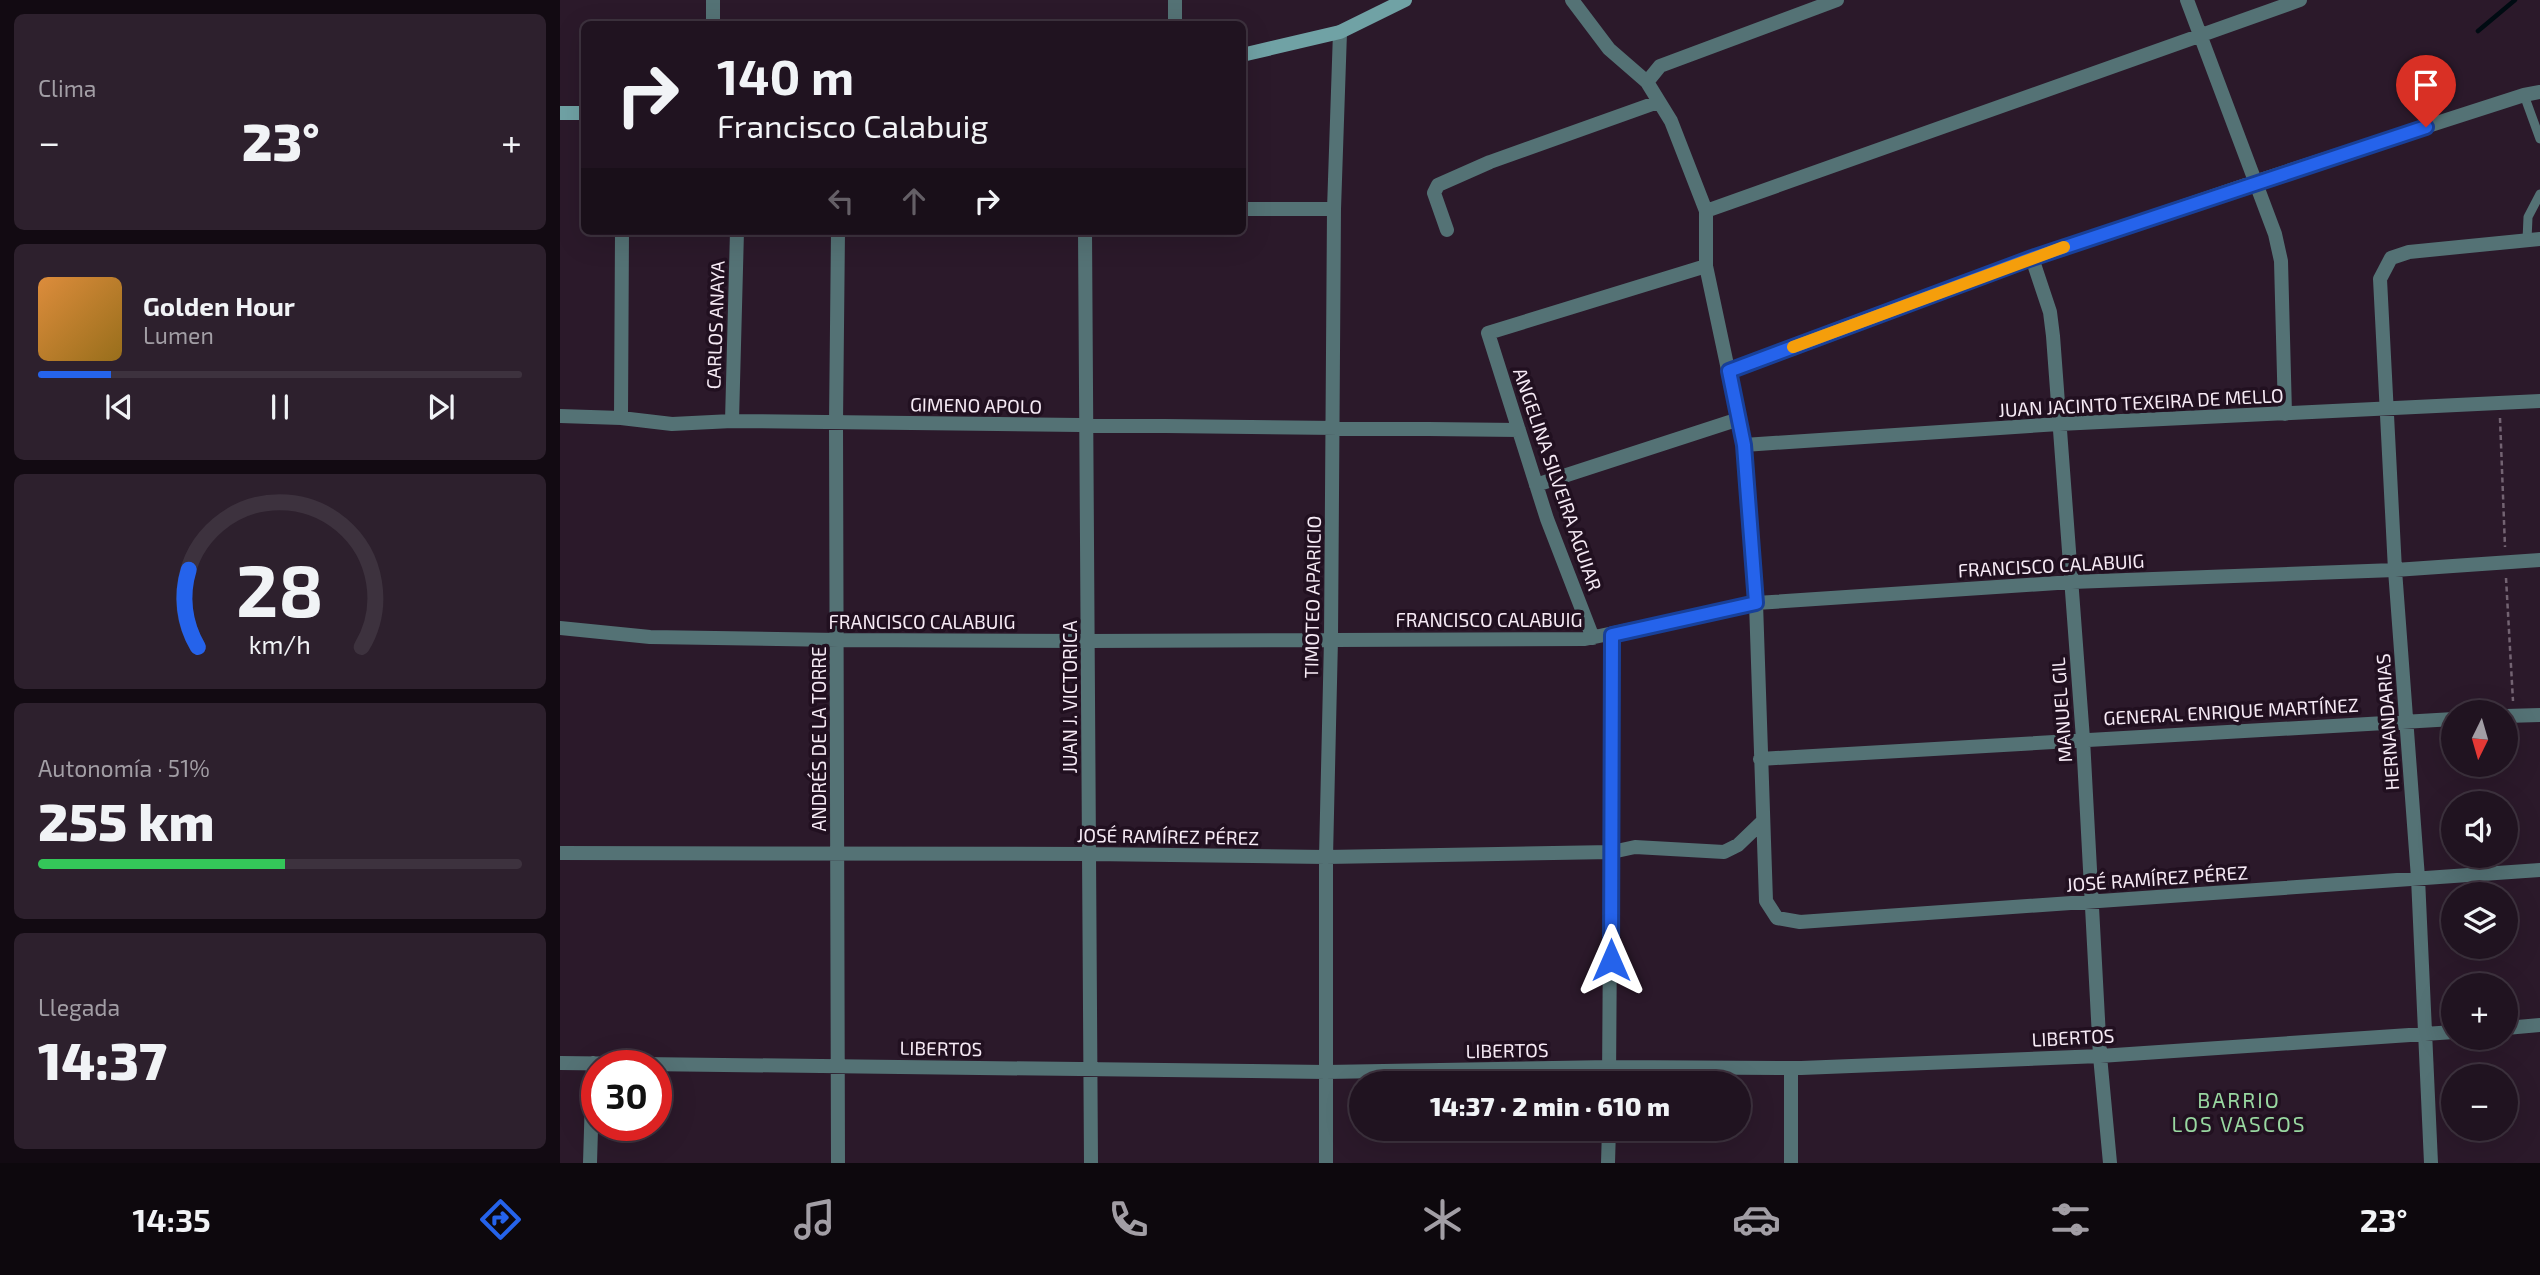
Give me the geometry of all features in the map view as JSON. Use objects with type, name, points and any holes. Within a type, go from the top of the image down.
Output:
[{"type":"street","points":[[713,0],[713,21]]},
{"type":"street","points":[[1175,0],[1175,21]]},
{"type":"street","points":[[1246,54],[1340,32],[1405,0]]},
{"type":"street","points":[[1572,0],[1609,48],[1647,82],[1671,121],[1706,211],[1706,266],[1744,445],[1756,603],[1762,821]]},
{"type":"street","points":[[1647,82],[1660,66],[1837,0]]},
{"type":"street","points":[[2188,0],[2275,234],[2281,261],[2285,414]]},
{"type":"street","points":[[1706,211],[2300,0]]},
{"type":"street","name":"TIMOTEO APARICIO","points":[[1326,1163],[1326,857],[1331,639],[1334,209],[1340,32]]},
{"type":"street","points":[[1729,371],[2032,258],[2255,182],[2540,92]]},
{"type":"street","points":[[1447,230],[1434,193],[1438,185],[1490,162],[1658,102]]},
{"type":"street","points":[[560,113],[581,113]]},
{"type":"street","points":[[1246,209],[1334,209]]},
{"type":"street","points":[[621,418],[622,235]]},
{"type":"street","name":"CARLOS ANAYA","points":[[732,421],[737,235]]},
{"type":"street","name":"ANDRÉS DE LA TORRE","points":[[838,235],[838,1163]]},
{"type":"street","name":"JUAN J. VICTORICA","points":[[1085,235],[1091,1163]]},
{"type":"street","name":"HERNANDARIAS","points":[[2431,1163],[2418,878],[2395,570],[2380,279],[2391,258],[2409,252],[2534,240]]},
{"type":"street","name":"MANUEL GIL","points":[[2032,258],[2050,312],[2072,582],[2100,1056],[2110,1163]]},
{"type":"street","name":"ANGELINA SILVEIRA AGUIAR","points":[[1593,638],[1536,485],[1488,332],[1706,266]]},
{"type":"street","name":"JUAN JACINTO TEXEIRA DE MELLO","points":[[1744,445],[2059,425],[2540,401]]},
{"type":"street","name":"GIMENO APOLO","points":[[560,416],[621,418],[672,425],[732,421],[1519,430]]},
{"type":"street","points":[[1536,485],[1739,419]]},
{"type":"street","name":"FRANCISCO CALABUIG","points":[[560,628],[650,637],[838,640],[1088,642],[1593,638],[1756,603],[2072,582],[2395,570],[2540,560]]},
{"type":"street","points":[[1610,1071],[1612,635]]},
{"type":"street","points":[[2518,716],[2540,715]]},
{"type":"street","name":"GENERAL ENRIQUE MARTÍNEZ","points":[[1760,759],[2441,720]]},
{"type":"street","name":"JOSÉ RAMÍREZ PÉREZ","points":[[560,853],[1090,853],[1326,857],[1612,852],[1635,847],[1724,852],[1738,845],[1762,821]]},
{"type":"street","name":"JOSÉ RAMÍREZ PÉREZ","points":[[1762,821],[1766,901],[1777,918],[1800,922],[2540,870]]},
{"type":"street","points":[[2518,1027],[2540,1025]]},
{"type":"street","name":"LIBERTOS","points":[[672,1064],[1326,1072],[1610,1067],[1791,1068],[2100,1056],[2441,1033]]},
{"type":"street","name":"LIBERTOS","points":[[560,1063],[581,1063]]},
{"type":"street","points":[[1791,1068],[1791,1163]]},
{"type":"street","points":[[590,1163],[591,1141]]},
{"type":"street","points":[[1608,1163],[1609,1141]]},
{"type":"lane","points":[[2524,95],[2540,139]]},
{"type":"lane","points":[[2534,240],[2528,218],[2540,194]]},
{"type":"waterway","points":[[2478,31],[2515,0]]},
{"type":"slow traffic","points":[[1793,347],[2064,247]]},
{"type":"district","name":"BARRIO LOS VASCOS","points":[[2239,1111]]},
{"type":"route","points":[[1611,960],[1612,635],[1756,603],[1744,445],[1729,371],[2032,258],[2426,127]]}]
